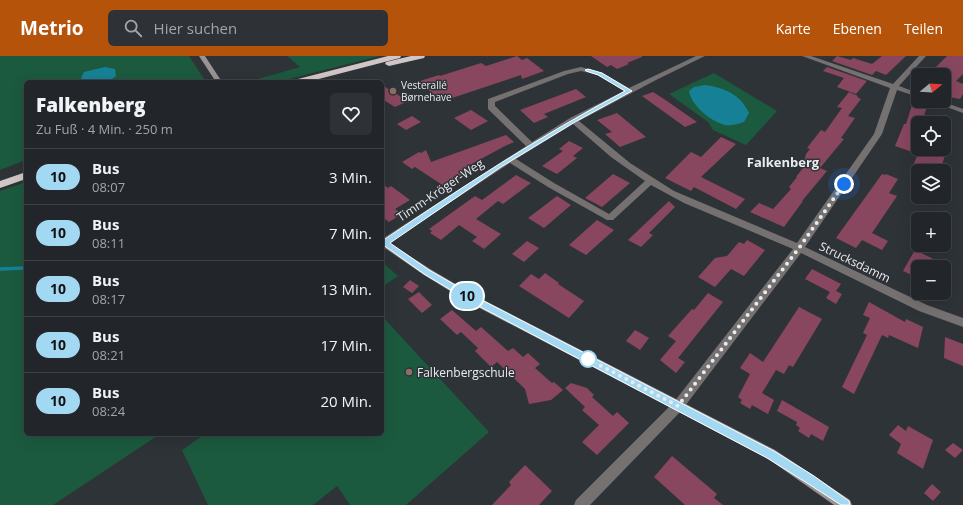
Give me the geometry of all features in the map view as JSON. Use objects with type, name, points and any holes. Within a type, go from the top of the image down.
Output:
[{"type":"highway","points":[[305,80],[397,56]]},
{"type":"highway","points":[[330,80],[421,56]]},
{"type":"highway","points":[[0,176],[24,167]]},
{"type":"highway","points":[[0,185],[24,176]]},
{"type":"street","points":[[202,56],[218,80]]},
{"type":"street","name":"Timm-Kröger-Weg","points":[[384,241],[510,159],[573,120],[674,67],[702,56]]},
{"type":"street","points":[[805,56],[911,93]]},
{"type":"street","points":[[581,505],[678,406],[799,248],[878,134],[894,87],[923,56]]},
{"type":"street","points":[[531,146],[492,107],[491,101],[566,72],[581,69],[600,74],[629,91]]},
{"type":"street","points":[[951,107],[963,111]]},
{"type":"street","name":"Strucksdamm","points":[[573,120],[614,156],[650,182],[687,201],[799,248],[923,308],[963,323]]},
{"type":"street","points":[[510,159],[551,185],[610,218],[650,182]]},
{"type":"street","points":[[384,243],[427,272],[472,299],[771,454],[845,505]]},
{"type":"green space","points":[[0,56],[189,56],[205,80],[24,80],[24,161],[0,170]]},
{"type":"green space","points":[[287,56],[380,56],[285,80],[255,80],[300,67]]},
{"type":"green space","points":[[714,73],[777,111],[746,145],[713,130],[708,122],[669,94]]},
{"type":"green space","points":[[24,183],[24,436],[157,436],[53,505],[0,505],[0,191]]},
{"type":"green space","points":[[384,264],[398,276],[384,286]]},
{"type":"green space","name":"Falkenbergschule","points":[[384,318],[489,432],[406,505],[350,505],[337,486],[313,505],[208,505],[182,450],[202,436],[384,436]]},
{"type":"water","points":[[105,67],[115,69],[116,76],[109,80],[83,80],[81,78],[84,72]]},
{"type":"water","points":[[705,85],[725,90],[741,101],[749,113],[744,122],[725,125],[713,120],[702,112],[693,102],[689,91],[694,87]]},
{"type":"building","points":[[517,56],[522,60],[527,58],[544,71],[522,79],[521,75],[440,102],[420,81],[481,63],[486,66]]},
{"type":"building","points":[[591,56],[642,57],[617,69],[611,65],[607,67]]},
{"type":"building","points":[[837,56],[851,60],[853,58],[872,64],[882,56],[906,56],[886,75],[876,71],[872,75],[832,61]]},
{"type":"building","points":[[947,56],[963,56],[963,74],[956,81],[963,84],[963,94],[960,99],[951,97],[951,68],[935,68]]},
{"type":"building","points":[[827,67],[867,81],[856,94],[837,87],[844,78],[823,71]]},
{"type":"building","points":[[384,86],[408,101],[395,107],[384,100]]},
{"type":"building","points":[[576,89],[586,97],[544,114],[548,117],[534,123],[520,110]]},
{"type":"building","points":[[653,92],[697,122],[685,127],[642,96]]},
{"type":"building","points":[[849,92],[861,99],[848,116],[855,118],[841,138],[844,139],[820,168],[827,171],[802,201],[784,227],[750,212],[759,203],[773,209],[791,189],[789,187],[803,168],[806,154],[810,149],[807,148],[821,130],[825,132],[842,108],[837,107]]},
{"type":"building","points":[[911,108],[926,108],[924,116],[911,116],[911,152],[895,146],[904,124],[906,124]]},
{"type":"building","points":[[471,110],[488,121],[471,130],[454,118]]},
{"type":"building","points":[[617,113],[646,137],[620,147],[605,134],[612,132],[597,120]]},
{"type":"building","points":[[412,116],[421,122],[406,130],[397,124]]},
{"type":"building","points":[[506,135],[514,142],[466,167],[472,171],[447,188],[415,167],[412,169],[402,162],[419,152],[421,153],[426,150],[431,162]]},
{"type":"building","points":[[721,137],[736,144],[701,177],[745,199],[736,209],[694,187],[691,191],[665,178],[691,152],[701,157]]},
{"type":"building","points":[[569,141],[583,148],[573,156],[577,158],[557,174],[542,166],[563,151],[559,149]]},
{"type":"building","points":[[917,156],[945,156],[942,164],[914,164]]},
{"type":"building","points":[[613,174],[630,183],[602,207],[585,198]]},
{"type":"building","points":[[882,174],[898,179],[889,193],[897,196],[872,233],[888,241],[882,250],[862,240],[856,248],[836,238]]},
{"type":"building","points":[[516,175],[531,183],[503,204],[498,201],[476,219],[501,234],[484,249],[472,241],[477,237],[459,225],[441,240],[430,233],[432,231],[429,229],[475,196],[482,200]]},
{"type":"building","points":[[384,185],[388,188],[391,186],[410,200],[395,209],[402,214],[389,222],[384,218]]},
{"type":"building","points":[[557,196],[571,205],[544,228],[528,218]]},
{"type":"building","points":[[669,201],[675,207],[649,233],[653,235],[641,247],[628,240]]},
{"type":"building","points":[[597,220],[614,230],[586,255],[569,245]]},
{"type":"building","points":[[747,240],[765,250],[744,276],[731,269],[715,287],[698,277],[715,258],[727,256],[739,242],[744,244]]},
{"type":"building","points":[[527,241],[539,248],[524,262],[512,254]]},
{"type":"building","points":[[914,252],[919,252],[936,260],[911,260],[911,275],[903,271]]},
{"type":"building","points":[[812,269],[841,284],[836,291],[842,294],[836,304],[826,298],[830,292],[805,279]]},
{"type":"building","points":[[545,273],[559,283],[558,284],[584,301],[569,318],[519,286],[531,274],[539,279]]},
{"type":"building","points":[[410,280],[419,286],[412,293],[403,287]]},
{"type":"building","points":[[419,292],[432,305],[422,313],[408,299]]},
{"type":"building","points":[[708,293],[723,302],[678,358],[685,362],[676,373],[660,360],[676,341],[668,336],[692,309],[694,310]]},
{"type":"building","points":[[869,302],[905,322],[906,319],[923,327],[918,348],[889,335],[888,338],[882,335],[854,394],[842,387],[867,335],[863,333],[870,318],[863,315]]},
{"type":"building","points":[[799,307],[822,319],[793,367],[789,365],[784,374],[776,370],[762,393],[774,400],[768,414],[752,405],[750,409],[740,403],[742,400],[738,397],[750,374],[740,368],[750,353],[763,362]]},
{"type":"building","points":[[452,310],[476,331],[481,327],[508,351],[513,348],[523,357],[528,353],[540,364],[535,368],[552,383],[554,382],[563,390],[551,400],[529,404],[525,389],[497,362],[491,367],[475,351],[478,348],[461,332],[457,335],[440,319]]},
{"type":"building","points":[[635,330],[649,338],[640,350],[626,341]]},
{"type":"building","points":[[945,337],[963,344],[963,366],[944,358]]},
{"type":"building","points":[[571,383],[587,388],[594,395],[592,397],[613,416],[617,412],[629,423],[597,455],[582,442],[599,425],[582,410],[585,407],[565,388]]},
{"type":"building","points":[[782,400],[829,427],[823,441],[811,434],[809,438],[798,431],[800,428],[796,425],[797,422],[777,411]]},
{"type":"building","points":[[898,425],[906,431],[908,426],[933,440],[923,469],[897,453],[901,444],[889,435]]},
{"type":"building","points":[[953,443],[963,450],[955,458],[945,450]]},
{"type":"building","points":[[672,456],[717,494],[714,498],[723,505],[685,505],[654,477]]},
{"type":"building","points":[[525,465],[552,491],[539,505],[492,505],[511,485],[509,482]]},
{"type":"building","points":[[932,484],[941,492],[933,501],[924,493]]},
{"type":"waterway","points":[[0,269],[24,268]]},
{"type":"bus line","name":"10","points":[[588,70],[600,74],[629,91],[592,109],[499,165],[384,242],[427,272],[472,299],[771,454],[845,505]]},
{"type":"place","name":"Vesterallé Børnehave","points":[[393,91]]},
{"type":"place","name":"Falkenbergschule","points":[[409,372]]},
{"type":"district","name":"Falkenberg","points":[[783,162]]},
{"type":"route","points":[[588,359],[678,406],[799,248],[844,184]]}]
